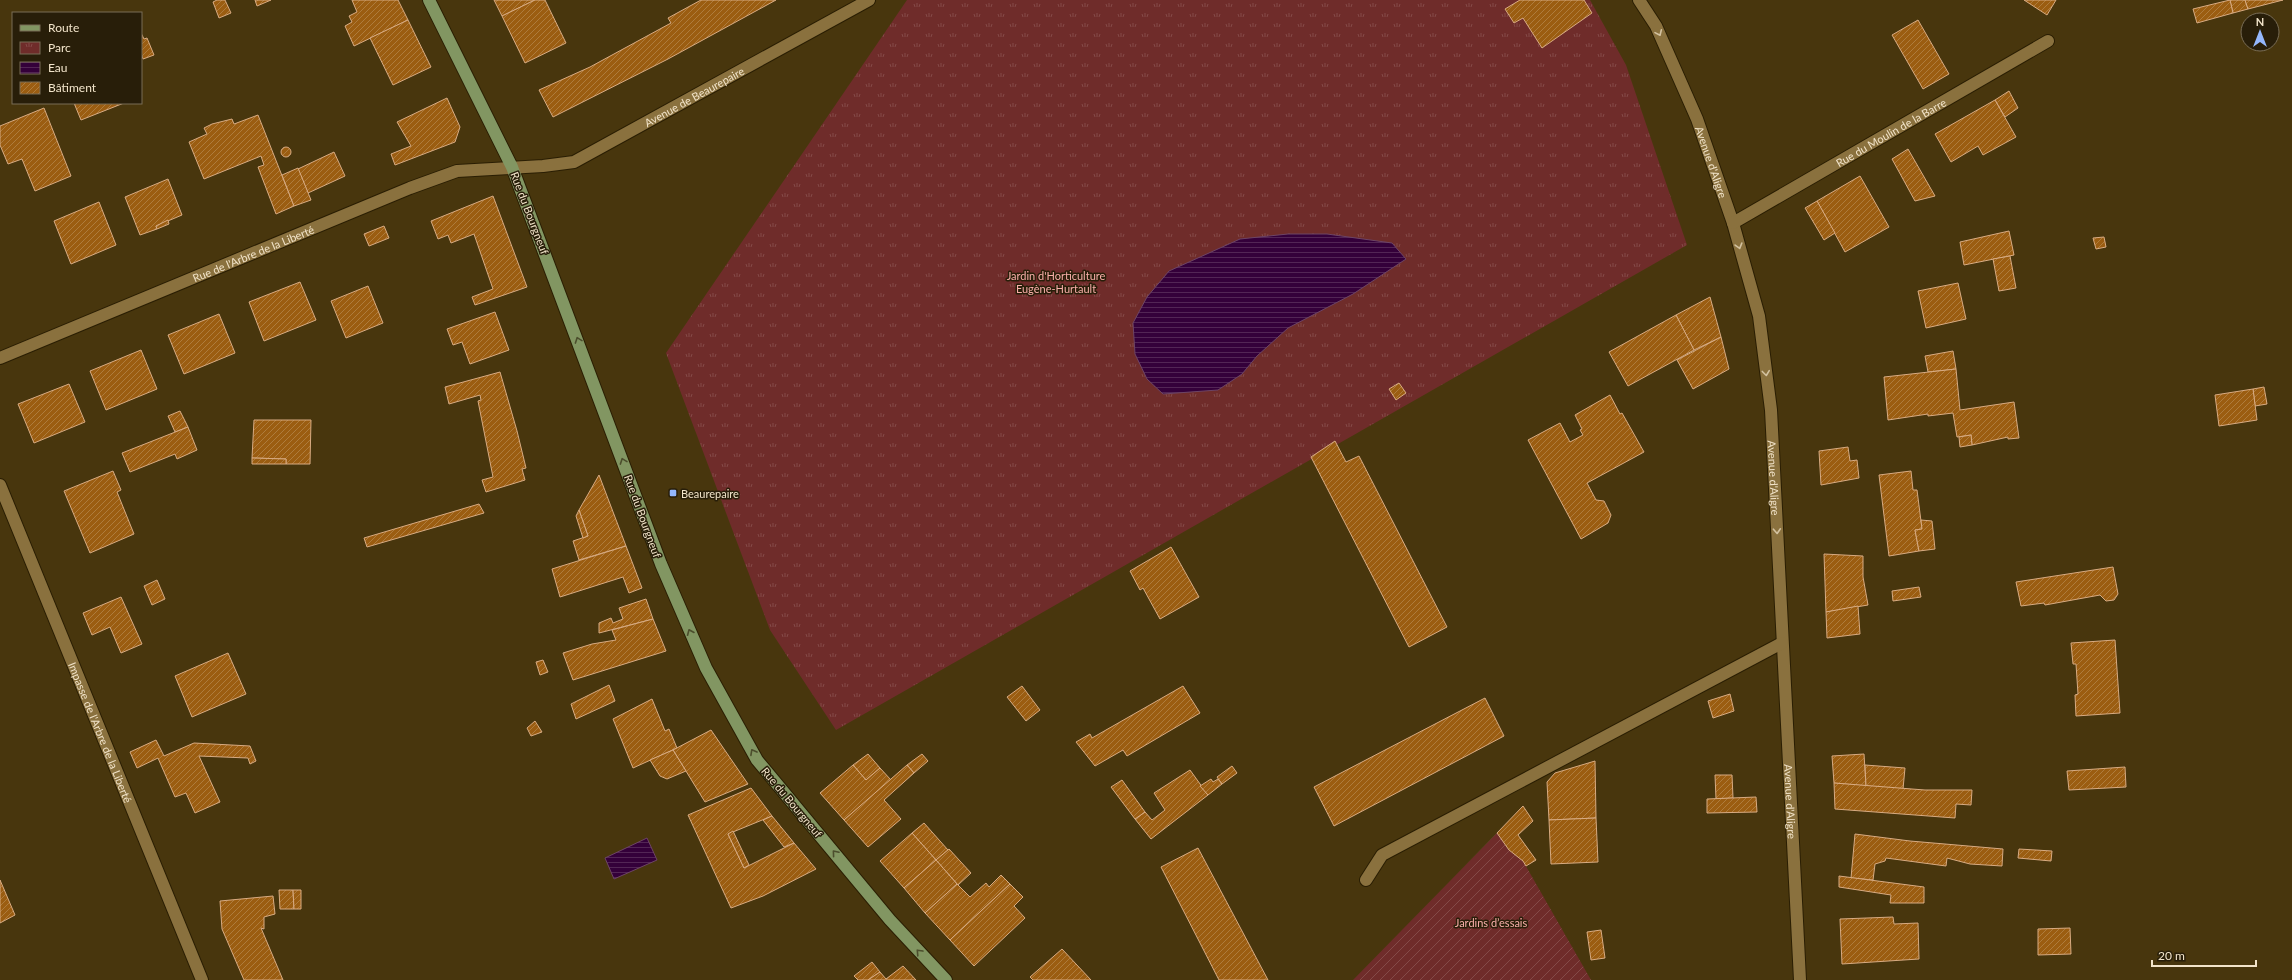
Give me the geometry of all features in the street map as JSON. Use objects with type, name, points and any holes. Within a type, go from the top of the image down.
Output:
[{"type":"main road","name":"Rue du Bourgneuf","points":[[429,0],[512,167],[535,224],[661,564],[706,668],[757,760],[890,920],[946,980]]},
{"type":"street","name":"Avenue de Beaurepaire","points":[[512,167],[543,166],[574,162],[869,0]]},
{"type":"street","name":"Avenue d'Aligre","points":[[1639,0],[1656,26],[1697,119],[1733,223],[1759,316],[1771,410],[1800,980]]},
{"type":"street","name":"Rue du Moulin de la Barre","points":[[1733,223],[2048,41]]},
{"type":"street","name":"Rue de l'Arbre de la Liberté","points":[[0,358],[410,188],[457,171],[512,167]]},
{"type":"street","name":"Impasse de l'Arbre de la Liberté","points":[[0,485],[202,980]]},
{"type":"street","points":[[1366,880],[1382,855],[1782,643]]},
{"type":"green space","name":"Jardin d'Horticulture Eugène-Hurtault","points":[[907,0],[1590,0],[1626,65],[1687,245],[836,730],[770,630],[666,353]]},
{"type":"green space","name":"Jardins d’essais","points":[[1497,833],[1509,850],[1523,861],[1591,980],[1353,980]]},
{"type":"water","points":[[1288,234],[1327,234],[1392,243],[1406,259],[1353,294],[1288,328],[1257,356],[1242,374],[1218,390],[1163,394],[1147,379],[1135,354],[1133,323],[1147,297],[1169,271],[1240,239]]},
{"type":"water","points":[[647,838],[657,860],[614,879],[605,858]]},
{"type":"building","points":[[217,0],[225,0],[231,13],[219,18],[213,2]]},
{"type":"building","points":[[255,0],[271,0],[257,6]]},
{"type":"building","points":[[352,0],[398,0],[408,20],[354,46],[345,26],[352,22],[349,16],[357,12]]},
{"type":"building","points":[[494,0],[535,0],[502,16]]},
{"type":"building","points":[[535,0],[545,0],[566,43],[525,63],[502,16]]},
{"type":"building","points":[[701,0],[776,0],[668,59],[553,117],[539,90],[590,67],[671,23],[668,18]]},
{"type":"building","points":[[1520,0],[1584,0],[1592,13],[1542,48],[1523,18],[1514,23],[1505,9]]},
{"type":"building","points":[[2024,0],[2056,0],[2047,15]]},
{"type":"building","points":[[2230,0],[2245,0],[2248,9],[2233,13]]},
{"type":"building","points":[[2230,0],[2233,13],[2197,23],[2193,9]]},
{"type":"building","points":[[2245,0],[2283,0],[2248,9]]},
{"type":"building","points":[[408,20],[431,67],[393,85],[370,38]]},
{"type":"building","points":[[1918,20],[1949,74],[1923,89],[1892,35]]},
{"type":"building","points":[[142,35],[144,39],[147,38],[154,55],[143,59]]},
{"type":"building","points":[[2009,91],[2018,108],[2005,117],[1995,100]]},
{"type":"building","points":[[447,98],[460,127],[455,142],[395,165],[391,154],[411,146],[397,122]]},
{"type":"building","points":[[1995,100],[2016,137],[1983,155],[1978,146],[1951,162],[1935,134]]},
{"type":"building","points":[[74,104],[121,104],[81,120]]},
{"type":"building","points":[[44,108],[71,176],[35,191],[22,159],[8,164],[0,145],[0,126]]},
{"type":"building","points":[[258,115],[294,206],[276,214],[258,167],[264,165],[261,156],[204,179],[189,142],[207,134],[204,128],[212,124],[232,119],[234,124]]},
{"type":"building","points":[[284,147],[288,147],[290,148],[290,156],[284,157],[281,154],[281,150]]},
{"type":"building","points":[[1908,149],[1935,196],[1915,201],[1892,159]]},
{"type":"building","points":[[334,152],[345,176],[308,193],[298,169]]},
{"type":"building","points":[[298,168],[311,200],[294,206],[282,175]]},
{"type":"building","points":[[1860,176],[1889,227],[1845,252],[1817,201]]},
{"type":"building","points":[[168,179],[182,215],[156,226],[157,229],[140,235],[125,197]]},
{"type":"building","points":[[493,196],[527,287],[475,305],[472,297],[493,289],[474,234],[451,243],[448,235],[438,239],[431,221]]},
{"type":"building","points":[[1817,201],[1835,233],[1824,240],[1805,208]]},
{"type":"building","points":[[99,202],[116,245],[71,264],[54,221]]},
{"type":"building","points":[[168,220],[169,224],[157,229],[156,226]]},
{"type":"building","points":[[384,226],[389,238],[369,246],[364,234]]},
{"type":"building","points":[[2009,231],[2014,255],[1964,265],[1960,242]]},
{"type":"building","points":[[2104,237],[2106,247],[2096,249],[2093,238]]},
{"type":"building","points":[[2010,256],[2016,288],[1999,291],[1993,259]]},
{"type":"building","points":[[300,282],[316,320],[264,341],[249,302]]},
{"type":"building","points":[[1958,283],[1966,319],[1926,328],[1918,291]]},
{"type":"building","points":[[368,286],[383,323],[346,338],[331,301]]},
{"type":"building","points":[[1710,297],[1721,337],[1694,350],[1676,315]]},
{"type":"building","points":[[495,312],[509,350],[470,364],[462,342],[453,345],[447,329]]},
{"type":"building","points":[[219,314],[235,353],[184,374],[168,335]]},
{"type":"building","points":[[1676,315],[1694,350],[1628,386],[1609,352]]},
{"type":"building","points":[[1721,337],[1729,369],[1693,389],[1677,360]]},
{"type":"building","points":[[141,350],[157,389],[106,410],[90,371]]},
{"type":"building","points":[[1953,351],[1956,369],[1928,372],[1925,356]]},
{"type":"building","points":[[1956,369],[1960,410],[2014,402],[2019,438],[2008,439],[2008,437],[1972,445],[1971,435],[1957,437],[1953,413],[1928,416],[1928,414],[1888,420],[1884,377]]},
{"type":"building","points":[[500,372],[526,468],[522,469],[525,480],[486,492],[482,480],[493,477],[478,401],[481,400],[480,395],[449,404],[445,387]]},
{"type":"building","points":[[1399,383],[1406,393],[1396,400],[1389,389]]},
{"type":"building","points":[[69,384],[85,422],[34,443],[18,404]]},
{"type":"building","points":[[2264,387],[2267,404],[2255,406],[2253,389]]},
{"type":"building","points":[[2253,389],[2257,420],[2219,426],[2215,395]]},
{"type":"building","points":[[1610,395],[1644,452],[1587,483],[1596,500],[1604,501],[1611,515],[1608,523],[1581,539],[1528,440],[1560,423],[1570,442],[1583,435],[1580,430],[1582,429],[1575,415]]},
{"type":"building","points":[[180,411],[188,427],[175,432],[168,416]]},
{"type":"building","points":[[254,420],[311,420],[310,464],[286,464],[286,459],[252,458]]},
{"type":"building","points":[[188,427],[197,450],[177,459],[175,454],[130,472],[122,453]]},
{"type":"building","points":[[1971,435],[1972,445],[1960,447],[1959,437]]},
{"type":"building","points":[[1335,441],[1346,462],[1359,456],[1447,627],[1409,647],[1311,457]]},
{"type":"building","points":[[1848,447],[1850,461],[1857,460],[1859,478],[1821,485],[1819,451]]},
{"type":"building","points":[[252,458],[286,459],[286,464],[252,464]]},
{"type":"building","points":[[113,471],[121,490],[117,492],[134,534],[90,553],[64,491]]},
{"type":"building","points":[[1911,471],[1913,490],[1917,490],[1922,529],[1915,530],[1919,551],[1889,556],[1879,475]]},
{"type":"building","points":[[599,475],[626,546],[579,560],[573,541],[588,536],[579,510]]},
{"type":"building","points":[[479,504],[484,513],[367,547],[364,538]]},
{"type":"building","points":[[579,510],[588,536],[583,538],[576,516]]},
{"type":"building","points":[[1921,520],[1932,521],[1935,549],[1919,551],[1915,530],[1922,529]]},
{"type":"building","points":[[626,546],[642,588],[629,593],[623,577],[560,597],[552,569]]},
{"type":"building","points":[[1171,547],[1199,597],[1160,619],[1143,588],[1140,590],[1130,571]]},
{"type":"building","points":[[1824,554],[1863,556],[1863,577],[1868,605],[1826,612]]},
{"type":"building","points":[[2113,567],[2118,594],[2114,600],[2106,601],[2100,595],[2045,605],[2044,603],[2021,606],[2016,582]]},
{"type":"building","points":[[157,580],[165,599],[152,605],[144,586]]},
{"type":"building","points":[[1919,587],[1921,597],[1893,601],[1892,591]]},
{"type":"building","points":[[121,597],[142,644],[121,653],[110,627],[92,635],[83,613]]},
{"type":"building","points":[[646,599],[653,619],[599,633],[599,623],[611,618],[613,623],[623,619],[619,608]]},
{"type":"building","points":[[1858,606],[1860,634],[1827,638],[1826,612]]},
{"type":"building","points":[[653,619],[666,651],[573,680],[563,653],[592,644],[616,640],[612,630]]},
{"type":"building","points":[[2115,640],[2120,713],[2076,716],[2075,695],[2078,694],[2076,664],[2073,664],[2071,643]]},
{"type":"building","points":[[228,653],[246,694],[192,717],[175,676]]},
{"type":"building","points":[[543,660],[548,672],[540,675],[536,662]]},
{"type":"building","points":[[609,685],[615,701],[576,719],[571,704]]},
{"type":"building","points":[[1022,686],[1040,710],[1026,721],[1007,697]]},
{"type":"building","points":[[1183,686],[1200,713],[1127,756],[1123,750],[1095,766],[1076,742],[1090,734],[1092,738]]},
{"type":"building","points":[[1730,694],[1734,711],[1713,718],[1708,701]]},
{"type":"building","points":[[1485,698],[1504,736],[1334,826],[1314,787]]},
{"type":"building","points":[[652,699],[665,731],[669,729],[677,748],[633,768],[613,719]]},
{"type":"building","points":[[535,721],[542,732],[531,736],[527,728]]},
{"type":"building","points":[[711,730],[748,784],[705,802],[673,750]]},
{"type":"building","points":[[156,740],[164,756],[194,743],[250,746],[256,761],[250,764],[248,758],[199,756],[220,802],[195,813],[186,793],[175,797],[158,758],[137,768],[130,752]]},
{"type":"building","points":[[673,750],[686,771],[667,779],[660,776],[650,760]]},
{"type":"building","points":[[868,754],[880,768],[866,780],[853,765]]},
{"type":"building","points":[[922,754],[928,761],[914,773],[907,765]]},
{"type":"building","points":[[1864,754],[1866,786],[1834,783],[1832,756]]},
{"type":"building","points":[[1595,761],[1596,818],[1549,820],[1547,782],[1555,773]]},
{"type":"building","points":[[853,765],[866,780],[880,768],[891,780],[844,820],[820,793]]},
{"type":"building","points":[[907,765],[914,773],[884,800],[901,819],[868,847],[844,820]]},
{"type":"building","points":[[1865,765],[1905,768],[1903,789],[1866,786]]},
{"type":"building","points":[[1232,766],[1237,773],[1222,784],[1217,777]]},
{"type":"building","points":[[2125,767],[2126,787],[2069,790],[2067,771]]},
{"type":"building","points":[[1190,770],[1208,795],[1151,839],[1135,819],[1145,812],[1152,820],[1165,810],[1154,793]]},
{"type":"building","points":[[1715,775],[1732,775],[1733,798],[1716,799]]},
{"type":"building","points":[[1211,779],[1213,782],[1218,779],[1222,784],[1208,795],[1200,786]]},
{"type":"building","points":[[1122,780],[1145,812],[1135,819],[1111,787]]},
{"type":"building","points":[[1834,783],[1925,790],[1972,790],[1971,805],[1956,804],[1955,818],[1835,809]]},
{"type":"building","points":[[751,788],[772,816],[728,834],[744,868],[794,843],[816,869],[763,896],[731,908],[688,815]]},
{"type":"building","points":[[1756,797],[1757,812],[1707,813],[1707,799]]},
{"type":"building","points":[[1523,806],[1533,821],[1518,835],[1536,860],[1526,866],[1523,861],[1509,850],[1497,833]]},
{"type":"building","points":[[772,816],[794,843],[784,847],[763,820]]},
{"type":"building","points":[[1596,818],[1598,862],[1551,864],[1549,820]]},
{"type":"building","points":[[924,823],[948,850],[936,860],[912,833]]},
{"type":"building","points":[[733,831],[749,865],[744,868],[728,834]]},
{"type":"building","points":[[912,833],[936,860],[904,888],[880,861]]},
{"type":"building","points":[[1855,834],[1910,841],[2003,849],[2002,866],[1970,864],[1947,858],[1946,866],[1886,858],[1885,861],[1875,864],[1873,880],[1851,878]]},
{"type":"building","points":[[1198,848],[1268,980],[1219,980],[1161,867]]},
{"type":"building","points":[[949,849],[971,873],[958,885],[936,860]]},
{"type":"building","points":[[2019,849],[2052,851],[2051,861],[2018,858]]},
{"type":"building","points":[[936,860],[957,884],[925,913],[904,888]]},
{"type":"building","points":[[1001,875],[1010,884],[950,940],[925,913],[957,884],[970,897],[986,883],[989,887]]},
{"type":"building","points":[[1839,876],[1924,887],[1924,903],[1890,903],[1891,895],[1839,887]]},
{"type":"building","points":[[0,880],[15,915],[0,923]]},
{"type":"building","points":[[1010,884],[1023,897],[1014,906],[1025,918],[974,966],[950,940]]},
{"type":"building","points":[[279,890],[293,890],[294,909],[280,909]]},
{"type":"building","points":[[293,890],[301,890],[301,909],[294,909]]},
{"type":"building","points":[[273,896],[275,914],[264,917],[264,929],[261,928],[283,980],[244,980],[222,929],[220,901]]},
{"type":"building","points":[[1893,917],[1894,924],[1918,923],[1919,959],[1842,964],[1840,919]]},
{"type":"building","points":[[2070,928],[2071,954],[2038,955],[2038,929]]},
{"type":"building","points":[[1601,930],[1605,958],[1591,960],[1587,932]]},
{"type":"building","points":[[1062,949],[1091,980],[1033,980],[1030,977]]},
{"type":"building","points":[[872,962],[880,972],[868,980],[858,980],[854,976]]},
{"type":"building","points":[[903,966],[916,980],[868,980],[880,972],[886,979]]},
{"type":"place","name":"Beaurepaire","points":[[673,493]]}]
